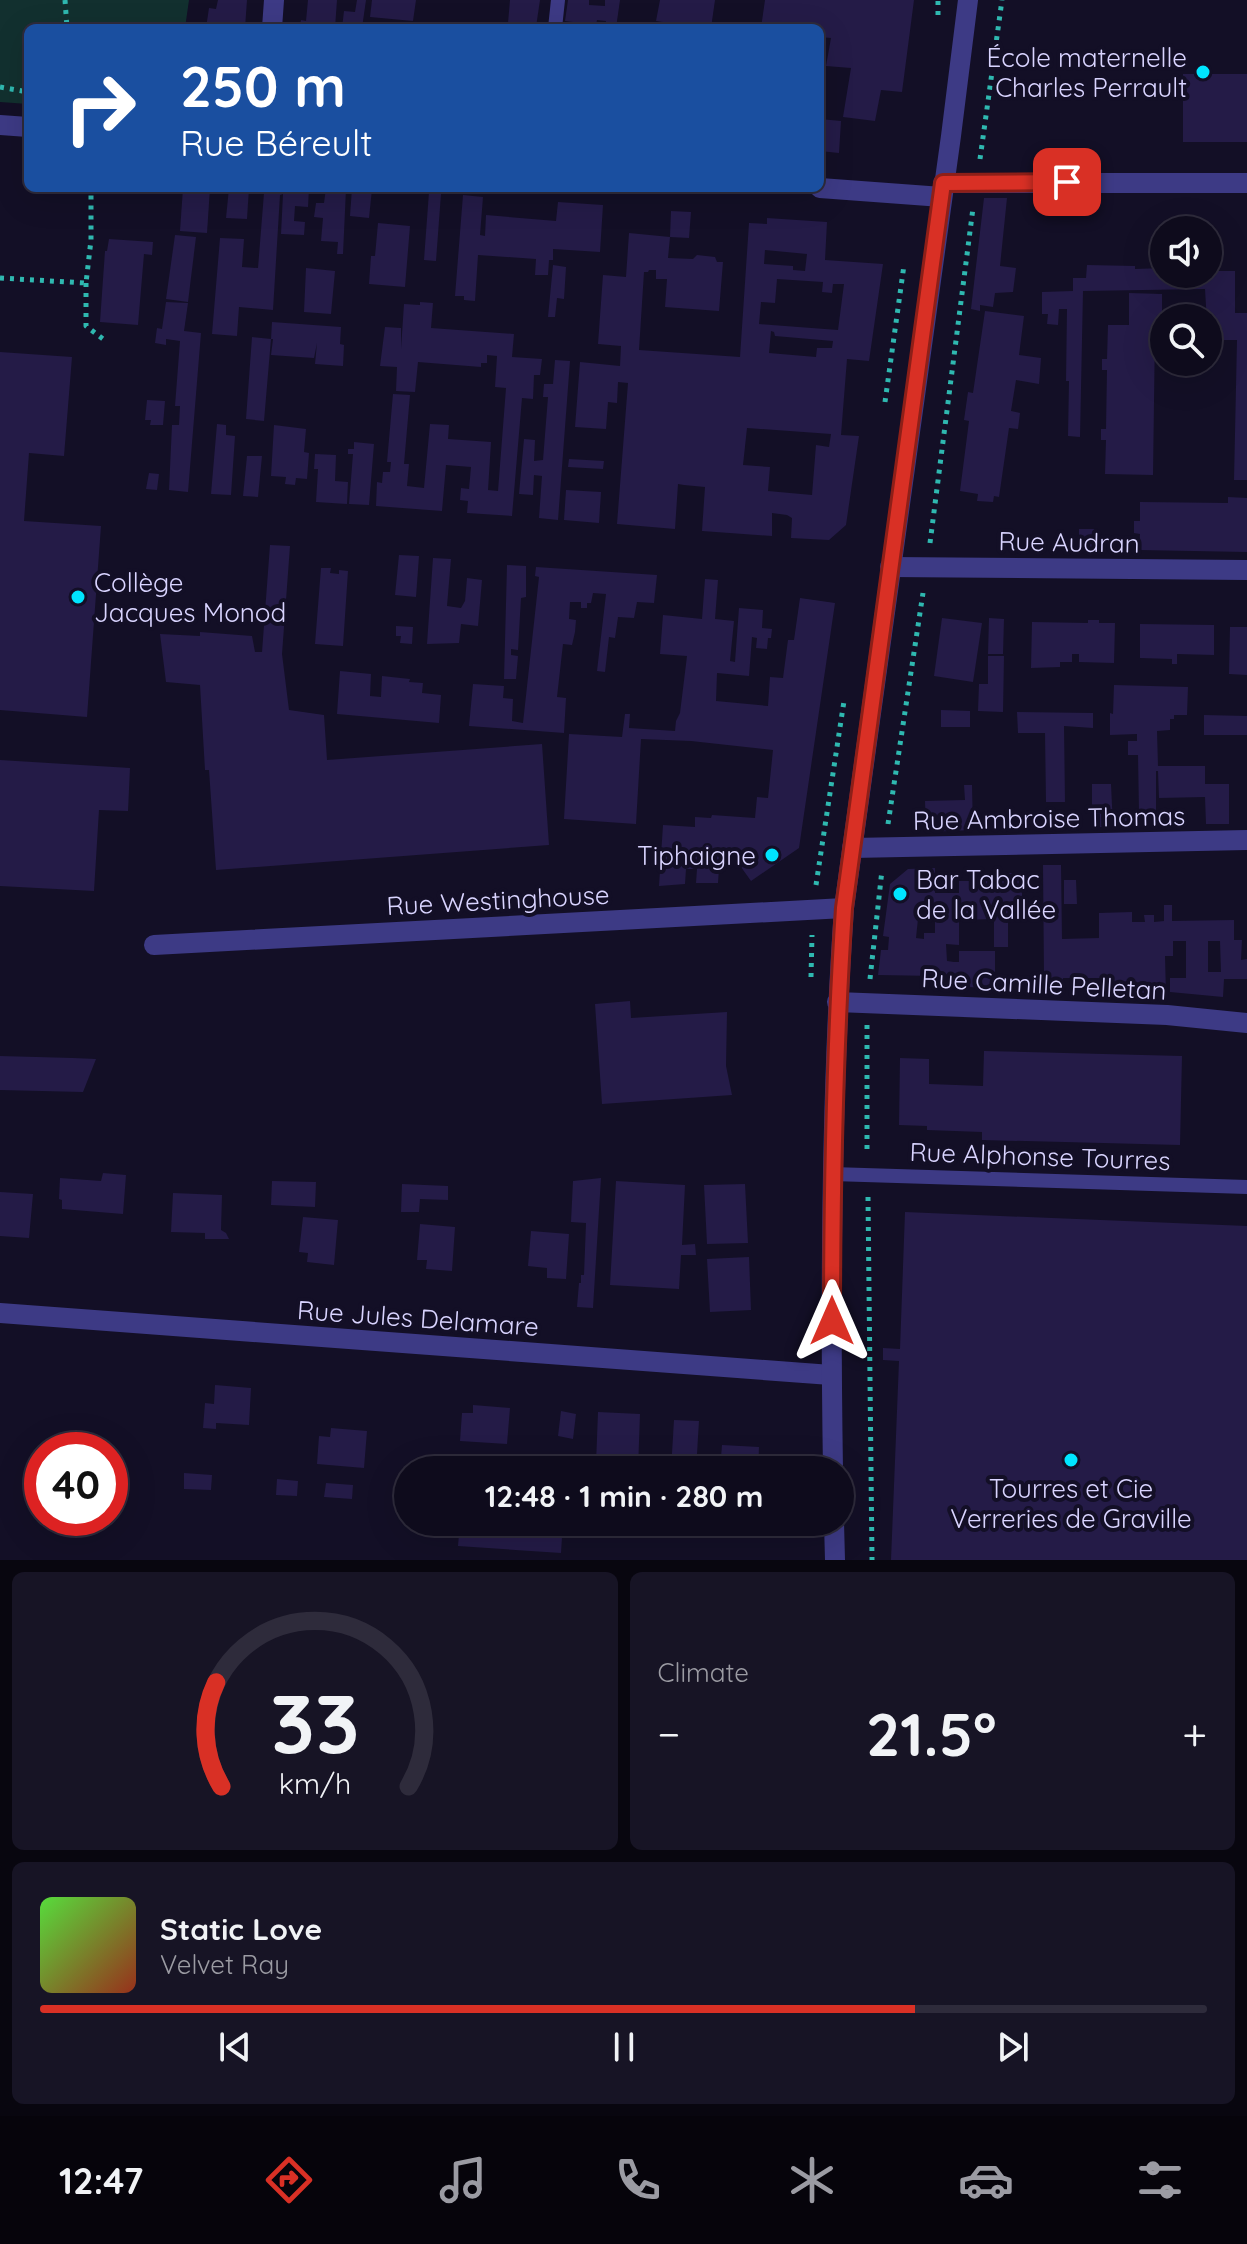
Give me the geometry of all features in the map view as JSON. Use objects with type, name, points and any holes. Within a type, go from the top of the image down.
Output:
[{"type":"street","points":[[272,24],[274,0]]},
{"type":"street","points":[[833,1456],[832,1174],[837,1002],[844,908],[968,0]]},
{"type":"street","points":[[0,125],[24,127]]},
{"type":"street","points":[[824,188],[942,190],[977,182],[1247,183]]},
{"type":"street","name":"Rue Audran","points":[[890,567],[1247,570]]},
{"type":"street","name":"Rue Ambroise Thomas","points":[[852,848],[1247,840]]},
{"type":"street","name":"Rue Westinghouse","points":[[154,945],[844,908]]},
{"type":"street","name":"Rue Camille Pelletan","points":[[837,1002],[1167,1015],[1247,1023]]},
{"type":"street","name":"Rue Jules Delamare","points":[[0,1313],[831,1375]]},
{"type":"street","points":[[834,1536],[835,1560]]},
{"type":"lane","points":[[555,24],[558,0]]},
{"type":"lane","name":"Rue Alphonse Tourres","points":[[832,1174],[1247,1187]]},
{"type":"path","points":[[65,0],[67,24]]},
{"type":"path","points":[[872,1560],[867,1002],[884,848],[927,567],[1002,0]]},
{"type":"path","points":[[0,87],[24,91]]},
{"type":"path","points":[[91,192],[86,326],[103,339]]},
{"type":"path","points":[[0,278],[86,283]]},
{"type":"green space","points":[[0,0],[189,0],[186,24],[24,24],[24,104],[0,102]]},
{"type":"building","points":[[218,0],[247,0],[245,24],[207,24],[209,8],[216,9]]},
{"type":"building","points":[[308,0],[337,0],[335,24],[300,24],[301,20],[306,21]]},
{"type":"building","points":[[357,0],[366,0],[363,24],[342,24],[344,11],[355,12]]},
{"type":"building","points":[[372,0],[416,0],[413,21],[370,17]]},
{"type":"building","points":[[510,0],[540,0],[536,24],[508,23]]},
{"type":"building","points":[[568,0],[589,0],[589,5],[605,6],[605,0],[620,0],[617,24],[597,20],[596,24],[565,21]]},
{"type":"building","points":[[660,0],[715,0],[712,24],[663,24],[656,21]]},
{"type":"building","points":[[765,0],[914,0],[902,92],[881,90],[875,121],[843,117],[851,68],[826,66],[831,38],[824,37],[824,24],[762,24]]},
{"type":"building","points":[[1183,74],[1247,74],[1247,142],[1183,142]]},
{"type":"building","points":[[824,119],[841,121],[839,153],[824,151]]},
{"type":"building","points":[[183,192],[210,192],[207,233],[180,231]]},
{"type":"building","points":[[229,192],[249,192],[247,219],[226,218]]},
{"type":"building","points":[[309,192],[308,207],[295,206],[294,221],[305,222],[304,235],[281,234],[283,194],[280,195],[273,310],[239,307],[237,336],[212,334],[220,238],[244,239],[242,267],[258,268],[264,193]]},
{"type":"building","points":[[325,192],[346,192],[343,254],[337,254],[338,242],[321,241],[323,218],[314,217],[316,203],[324,203]]},
{"type":"building","points":[[352,192],[372,192],[369,218],[350,216]]},
{"type":"building","points":[[429,192],[441,194],[436,261],[424,260]]},
{"type":"building","points":[[463,195],[483,197],[480,235],[485,236],[486,215],[556,221],[558,202],[603,205],[600,252],[553,249],[548,275],[535,275],[536,259],[478,255],[475,301],[464,300],[464,296],[455,296]]},
{"type":"building","points":[[984,198],[1007,198],[1000,266],[1016,268],[1013,292],[995,293],[993,307],[980,305],[980,311],[971,309]]},
{"type":"building","points":[[671,211],[691,212],[689,238],[670,237]]},
{"type":"building","points":[[767,218],[827,222],[825,260],[883,264],[869,361],[847,359],[841,435],[859,436],[846,525],[829,540],[791,538],[792,518],[772,513],[772,536],[702,531],[705,487],[678,484],[675,529],[617,524],[628,383],[618,382],[617,403],[608,402],[606,429],[575,427],[580,362],[620,366],[621,346],[598,344],[603,275],[626,277],[629,233],[670,237],[668,258],[693,259],[697,255],[715,257],[717,262],[723,262],[719,311],[665,307],[667,279],[656,279],[656,270],[644,272],[639,350],[740,357],[749,223],[767,224]],"holes":[[[765,250],[807,254],[805,271],[793,270],[793,266],[764,264]],[[777,279],[823,282],[822,292],[832,293],[833,284],[844,284],[838,330],[759,324],[761,302],[775,303]],[[771,331],[775,336],[833,341],[832,348],[817,348],[816,357],[769,353]],[[747,428],[831,434],[829,447],[816,445],[812,495],[768,491],[770,467],[743,465]]]},
{"type":"building","points":[[378,223],[410,226],[405,287],[369,284]]},
{"type":"building","points":[[175,235],[196,237],[188,302],[166,299]]},
{"type":"building","points":[[109,239],[153,242],[152,255],[144,254],[138,325],[100,322],[105,251]]},
{"type":"building","points":[[553,265],[566,267],[564,299],[557,298],[555,317],[548,317]]},
{"type":"building","points":[[1087,265],[1135,266],[1135,269],[1150,268],[1150,288],[1222,288],[1222,271],[1235,271],[1235,313],[1247,313],[1247,480],[1234,480],[1237,340],[1222,340],[1222,304],[1206,304],[1205,289],[1083,291],[1080,437],[1068,436],[1067,309],[1059,309],[1058,325],[1047,324],[1048,314],[1042,314],[1042,292],[1073,291],[1073,278],[1086,278]]},
{"type":"building","points":[[306,268],[335,271],[331,314],[304,312]]},
{"type":"building","points":[[1129,293],[1162,294],[1162,304],[1150,304],[1150,376],[1154,376],[1153,475],[1105,474],[1106,440],[1101,440],[1101,429],[1106,429],[1107,370],[1102,370],[1102,359],[1107,359],[1108,325],[1129,325]]},
{"type":"building","points":[[166,302],[188,303],[184,331],[201,333],[188,492],[169,490],[172,425],[179,425],[180,406],[175,406],[180,341],[166,339],[166,345],[155,343],[157,328],[162,329]]},
{"type":"building","points":[[420,302],[433,303],[431,328],[514,334],[512,357],[542,359],[540,375],[534,375],[533,399],[522,398],[512,516],[467,513],[468,501],[460,500],[461,488],[469,489],[471,467],[446,465],[442,511],[376,506],[377,482],[382,483],[383,472],[390,472],[391,462],[387,462],[393,394],[410,395],[404,464],[409,464],[407,486],[424,488],[430,424],[449,425],[448,439],[491,442],[488,490],[498,491],[506,388],[495,387],[497,356],[487,355],[487,363],[481,363],[481,367],[418,362],[415,392],[396,391],[397,367],[380,366],[385,327],[401,328],[401,349],[404,304],[420,305]]},
{"type":"building","points":[[985,311],[1024,316],[1019,355],[1041,358],[1039,384],[1016,380],[1011,411],[1020,413],[1018,429],[1009,428],[999,497],[994,496],[993,502],[977,501],[978,494],[960,491],[969,421],[964,420],[968,392],[973,393]]},
{"type":"building","points":[[272,322],[341,327],[343,366],[315,364],[317,343],[314,358],[271,355]]},
{"type":"building","points":[[252,337],[271,339],[264,421],[246,419]]},
{"type":"building","points":[[0,352],[72,357],[64,456],[29,453],[24,521],[101,526],[87,717],[0,710]]},
{"type":"building","points":[[555,360],[570,361],[558,520],[539,518],[542,476],[534,475],[533,495],[519,494],[524,439],[535,440],[534,461],[543,460],[548,397],[543,397],[544,384],[553,384]]},
{"type":"building","points":[[147,400],[165,401],[163,425],[150,425],[151,420],[145,420]]},
{"type":"building","points":[[217,424],[226,425],[226,435],[235,436],[231,495],[211,494]]},
{"type":"building","points":[[274,425],[306,429],[304,452],[309,453],[307,479],[296,478],[295,485],[285,484],[286,477],[271,476]]},
{"type":"building","points":[[354,442],[374,444],[369,505],[349,504],[353,454],[348,454],[348,449],[354,449]]},
{"type":"building","points":[[315,454],[336,455],[335,481],[348,482],[347,504],[316,502],[318,469],[314,469]]},
{"type":"building","points":[[247,456],[262,456],[258,497],[243,496]]},
{"type":"building","points":[[569,459],[604,461],[603,469],[568,467]]},
{"type":"building","points":[[149,473],[159,474],[157,490],[146,489]]},
{"type":"building","points":[[566,490],[601,492],[599,523],[564,520]]},
{"type":"building","points":[[1228,497],[1247,498],[1247,552],[1139,550],[1140,534],[1134,533],[1134,521],[1140,521],[1140,502],[1228,503]]},
{"type":"building","points":[[1079,529],[1095,529],[1094,549],[1079,549]]},
{"type":"building","points":[[270,545],[290,546],[282,654],[289,710],[324,715],[327,760],[542,744],[549,845],[216,870],[200,685],[166,682],[160,634],[200,636],[200,632],[252,636],[255,652],[262,652]]},
{"type":"building","points":[[399,555],[419,556],[416,597],[395,595]]},
{"type":"building","points":[[433,558],[451,559],[447,606],[461,608],[465,601],[467,578],[482,580],[478,626],[461,624],[459,643],[427,644]]},
{"type":"building","points":[[507,565],[526,566],[526,597],[521,598],[518,650],[511,649],[511,655],[518,656],[516,679],[504,679]]},
{"type":"building","points":[[536,567],[657,575],[654,603],[637,602],[634,618],[618,617],[615,638],[609,637],[605,672],[597,671],[606,594],[593,593],[587,608],[581,608],[581,602],[570,602],[569,619],[576,620],[575,632],[572,645],[563,644],[557,697],[566,698],[564,733],[469,726],[473,684],[504,686],[503,698],[513,699],[512,721],[523,723],[539,577],[535,576]]},
{"type":"building","points":[[321,568],[331,568],[330,573],[339,574],[339,570],[348,571],[343,646],[315,644]]},
{"type":"building","points":[[705,579],[718,580],[715,619],[734,621],[730,661],[735,662],[739,608],[763,610],[762,628],[772,629],[767,649],[756,648],[757,638],[752,637],[749,676],[717,673],[716,701],[768,706],[770,677],[783,678],[788,640],[794,640],[800,598],[835,603],[799,848],[751,881],[741,867],[749,862],[744,854],[720,853],[718,883],[696,883],[697,869],[686,869],[685,884],[659,886],[663,825],[695,827],[695,817],[711,818],[712,815],[755,818],[757,797],[768,798],[773,750],[641,739],[636,824],[564,819],[569,734],[622,737],[625,714],[630,714],[629,728],[675,731],[687,656],[660,654],[663,615],[702,619]]},
{"type":"building","points":[[942,618],[982,623],[973,682],[934,676]]},
{"type":"building","points":[[989,618],[1004,619],[1003,654],[988,654]]},
{"type":"building","points":[[1088,620],[1115,623],[1114,663],[1079,662],[1079,654],[1072,654],[1072,662],[1060,662],[1060,667],[1031,668],[1032,622],[1088,623]]},
{"type":"building","points":[[1140,624],[1214,625],[1214,655],[1177,654],[1177,664],[1172,664],[1172,659],[1140,658]]},
{"type":"building","points":[[396,626],[413,627],[412,644],[400,643],[401,636],[396,636]]},
{"type":"building","points":[[1230,627],[1247,627],[1247,675],[1229,674]]},
{"type":"building","points":[[988,656],[1004,656],[1003,712],[978,711],[979,684],[988,684]]},
{"type":"building","points":[[340,671],[371,674],[370,696],[381,697],[382,676],[423,683],[422,693],[441,695],[439,723],[337,714]]},
{"type":"building","points":[[1114,685],[1188,687],[1187,715],[1174,715],[1174,719],[1170,719],[1170,730],[1157,731],[1158,766],[1205,766],[1205,784],[1229,784],[1229,824],[1206,824],[1205,797],[1159,798],[1156,771],[1156,811],[1159,811],[1160,826],[1123,827],[1123,813],[1139,812],[1138,755],[1128,755],[1128,741],[1137,741],[1137,734],[1110,735]]},
{"type":"building","points":[[941,710],[970,711],[970,727],[941,727]]},
{"type":"building","points":[[1017,712],[1093,713],[1093,728],[1064,726],[1065,802],[1046,802],[1045,733],[1018,733]]},
{"type":"building","points":[[1204,715],[1247,716],[1247,735],[1204,735]]},
{"type":"building","points":[[0,760],[130,768],[128,811],[99,810],[94,891],[0,886]]},
{"type":"building","points":[[1092,784],[1111,784],[1113,827],[1092,827]]},
{"type":"building","points":[[964,785],[972,785],[973,830],[926,832],[925,801],[965,800]]},
{"type":"building","points":[[1043,865],[1061,865],[1062,939],[1099,938],[1099,913],[1132,912],[1132,922],[1145,922],[1144,915],[1154,915],[1154,922],[1164,921],[1164,905],[1172,905],[1172,921],[1234,920],[1234,940],[1242,940],[1241,960],[1247,959],[1247,979],[1224,979],[1223,997],[1170,992],[1170,978],[1186,978],[1186,941],[1173,941],[1173,956],[1165,956],[1166,994],[1100,991],[1100,978],[1063,978],[1063,989],[1040,990],[1039,977],[1044,977]],"holes":[[[1208,941],[1220,941],[1221,972],[1208,972]]]},
{"type":"building","points":[[935,868],[935,893],[959,893],[959,881],[1007,881],[1007,873],[1022,873],[1022,920],[1008,919],[1008,947],[994,947],[994,919],[959,920],[959,945],[946,944],[947,961],[954,962],[959,962],[959,951],[995,951],[995,988],[935,986],[936,976],[878,975],[881,950],[888,950],[889,937],[883,936],[890,884],[908,869]],"holes":[[[935,908],[935,933],[924,933],[924,939],[916,938],[919,909]]]},
{"type":"building","points":[[1064,880],[1076,880],[1077,904],[1064,904]]},
{"type":"building","points":[[630,1001],[631,1018],[727,1012],[726,1066],[732,1095],[602,1104],[595,1004]]},
{"type":"building","points":[[984,1051],[1182,1056],[1180,1145],[982,1140],[982,1132],[927,1130],[927,1126],[899,1125],[900,1058],[929,1059],[929,1084],[983,1086]]},
{"type":"building","points":[[0,1056],[96,1059],[83,1092],[0,1090]]},
{"type":"building","points":[[103,1173],[126,1175],[123,1214],[62,1209],[60,1178],[101,1181]]},
{"type":"building","points":[[601,1178],[593,1308],[577,1307],[579,1283],[581,1275],[584,1275],[586,1223],[571,1222],[573,1181]]},
{"type":"building","points":[[272,1181],[316,1182],[315,1207],[271,1205]]},
{"type":"building","points":[[616,1181],[685,1185],[682,1245],[695,1244],[696,1255],[681,1255],[679,1289],[610,1285]]},
{"type":"building","points":[[402,1184],[448,1186],[448,1200],[420,1199],[419,1212],[401,1212]]},
{"type":"building","points":[[745,1184],[748,1243],[707,1244],[704,1185]]},
{"type":"building","points":[[0,1192],[33,1194],[29,1238],[0,1236]]},
{"type":"building","points":[[173,1193],[222,1195],[221,1230],[229,1239],[205,1239],[205,1233],[171,1232]]},
{"type":"building","name":"Tourres et Cie Verreries de Graville","points":[[905,1212],[1247,1226],[1247,1560],[891,1560],[899,1361],[883,1360],[883,1348],[900,1349]]},
{"type":"building","points":[[303,1217],[338,1220],[334,1265],[307,1262],[308,1253],[299,1252]]},
{"type":"building","points":[[420,1224],[455,1227],[452,1271],[426,1269],[427,1260],[417,1260]]},
{"type":"building","points":[[531,1231],[569,1234],[566,1279],[547,1278],[547,1268],[528,1266]]},
{"type":"building","points":[[749,1257],[751,1310],[710,1312],[707,1259]]},
{"type":"building","points":[[215,1385],[251,1388],[249,1425],[216,1423],[216,1429],[203,1428],[205,1403],[214,1404]]},
{"type":"building","points":[[473,1405],[510,1408],[507,1444],[460,1441],[462,1413],[473,1413]]},
{"type":"building","points":[[561,1411],[576,1414],[573,1439],[558,1436]]},
{"type":"building","points":[[598,1412],[640,1414],[638,1456],[596,1456]]},
{"type":"building","points":[[674,1420],[699,1421],[697,1456],[672,1456]]},
{"type":"building","points":[[331,1428],[367,1431],[364,1468],[317,1464],[319,1436],[330,1437]]},
{"type":"building","points":[[722,1445],[759,1447],[759,1456],[721,1456]]},
{"type":"building","points":[[184,1473],[212,1475],[211,1490],[184,1489]]},
{"type":"building","points":[[277,1479],[298,1481],[297,1496],[276,1495]]},
{"type":"building","points":[[326,1483],[353,1485],[352,1499],[324,1497]]},
{"type":"building","points":[[459,1536],[562,1536],[561,1553],[458,1546]]},
{"type":"place","name":"École maternelle Charles Perrault","points":[[1203,72]]},
{"type":"place","name":"Collège Jacques Monod","points":[[78,597]]},
{"type":"place","name":"Tiphaigne","points":[[772,855]]},
{"type":"place","name":"Bar Tabac de la Vallée","points":[[900,894]]},
{"type":"place","name":"Tourres et Cie Verreries de Graville","points":[[1071,1460]]},
{"type":"route","points":[[832,1321],[837,1002],[844,908],[943,183],[1067,182]]}]
